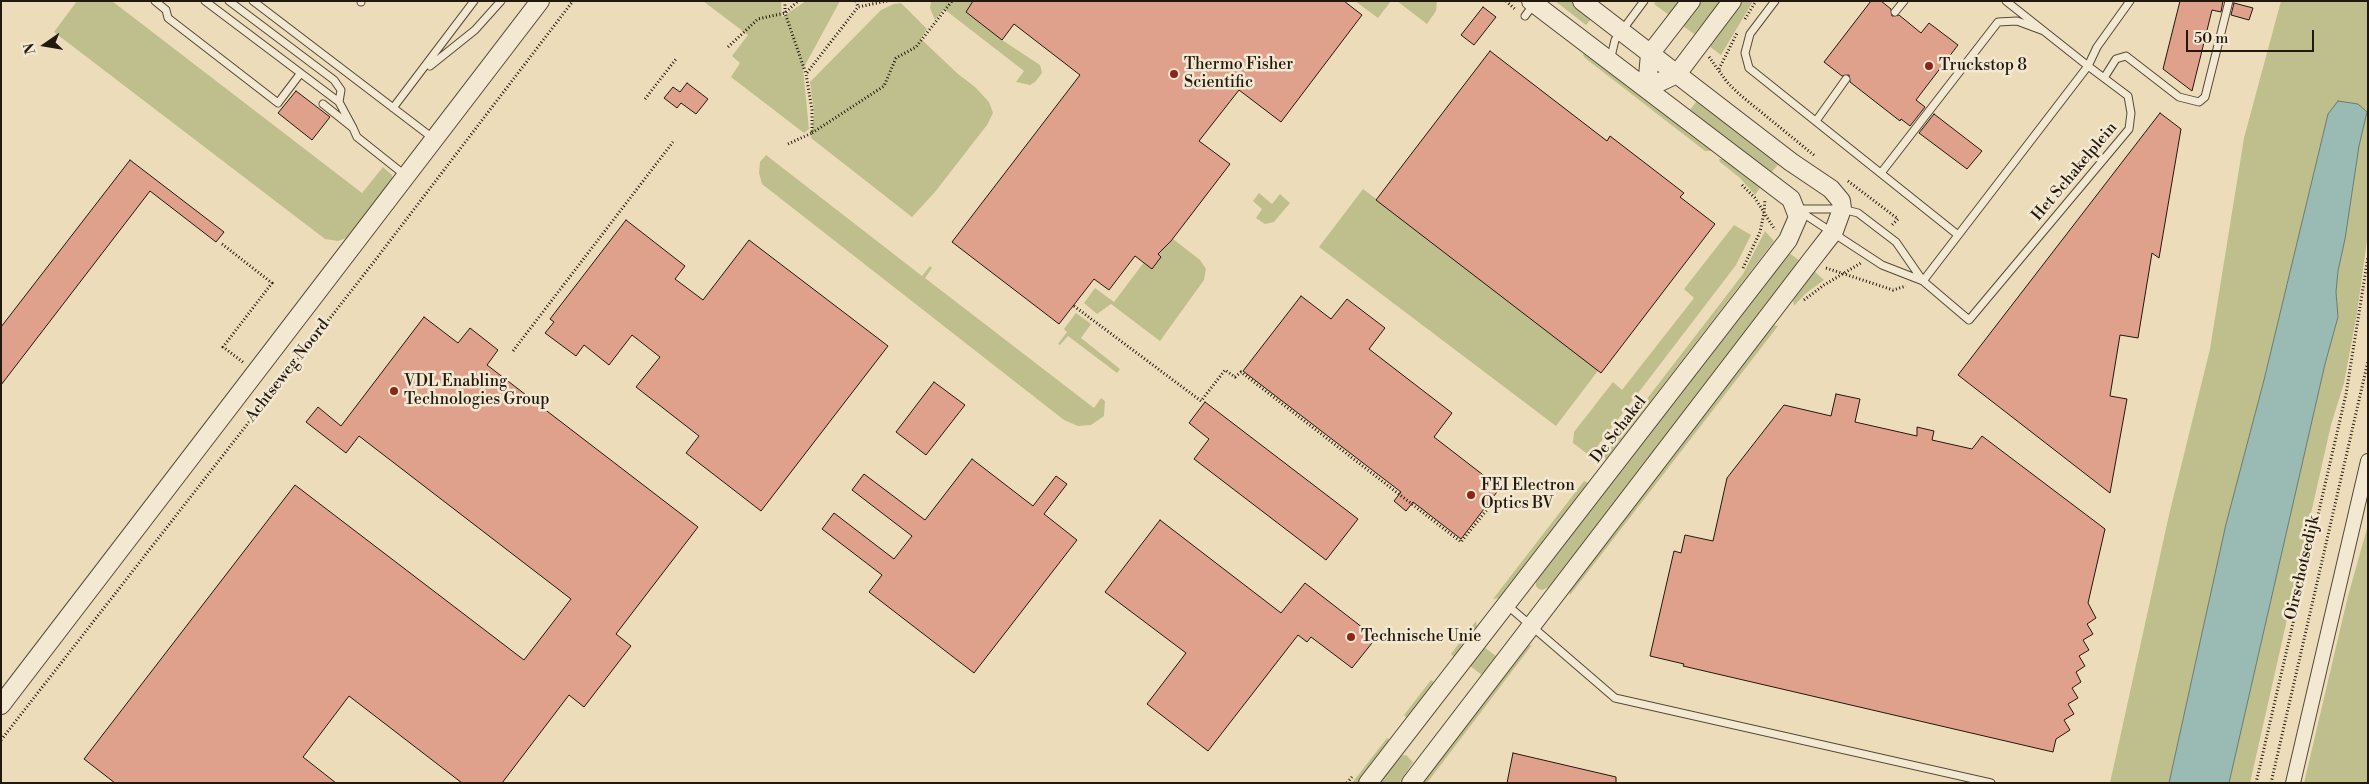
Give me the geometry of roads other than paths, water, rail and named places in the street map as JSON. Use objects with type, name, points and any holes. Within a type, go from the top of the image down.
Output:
[{"type":"street","name":"Achtseweg Noord","points":[[1,705],[540,1]]},
{"type":"street","points":[[1411,783],[1834,231],[1842,209],[1841,200],[1832,189],[1791,162],[1582,1]]},
{"type":"street","points":[[1647,88],[1650,54],[1691,1]]},
{"type":"street","points":[[1647,88],[1677,74],[1732,1]]},
{"type":"street","points":[[1530,7],[1647,88],[1791,199],[1797,209]]},
{"type":"street","name":"De Schakel","points":[[1361,779],[1505,604],[1788,240],[1797,224],[1797,209]]},
{"type":"street","points":[[2293,783],[2368,461]]},
{"type":"lane","points":[[205,1],[300,74],[340,102],[358,137],[406,176]]},
{"type":"lane","points":[[229,1],[334,80],[341,90],[340,102]]},
{"type":"lane","points":[[254,1],[434,140]]},
{"type":"lane","points":[[393,108],[474,1]]},
{"type":"lane","points":[[420,74],[475,30],[501,1]]},
{"type":"lane","points":[[1610,61],[1615,40],[1644,1]]},
{"type":"lane","points":[[1776,1],[1750,34],[1745,53],[1749,68],[1958,236]]},
{"type":"lane","points":[[1895,12],[1904,1]]},
{"type":"lane","name":"Het Schakelplein","points":[[1923,281],[1969,320],[2129,129],[2132,113],[2128,96],[2006,1]]},
{"type":"lane","points":[[1923,281],[2088,66],[2096,47],[2130,1]]},
{"type":"lane","points":[[2104,78],[2116,59],[2126,56],[2179,97],[2199,102],[2205,97],[2228,1]]},
{"type":"lane","points":[[159,2],[166,10],[168,18],[278,103],[300,74]]},
{"type":"lane","points":[[1881,173],[1998,22],[2018,21],[2044,31]]},
{"type":"lane","points":[[1816,121],[1846,79]]},
{"type":"lane","points":[[323,104],[353,128]]},
{"type":"lane","points":[[1797,209],[1842,209],[1858,213],[1896,242],[1923,281]]},
{"type":"lane","points":[[1797,209],[1834,231],[1882,264],[1923,281]]},
{"type":"lane","points":[[1505,604],[1615,698],[1990,783]]},
{"type":"water","points":[[2338,101],[2358,104],[2367,112],[2359,146],[2345,239],[2338,271],[2336,292],[2338,317],[2325,364],[2229,783],[2169,783],[2226,524],[2264,380],[2328,114]]},
{"type":"place","name":"Truckstop 8","points":[[1929,66]]},
{"type":"place","name":"Thermo Fisher Scientific","points":[[1174,74]]},
{"type":"place","name":"VDL Enabling Technologies Group","points":[[394,391]]},
{"type":"place","name":"FEI Electron Optics BV","points":[[1471,495]]},
{"type":"place","name":"Technische Unie","points":[[1351,637]]}]
